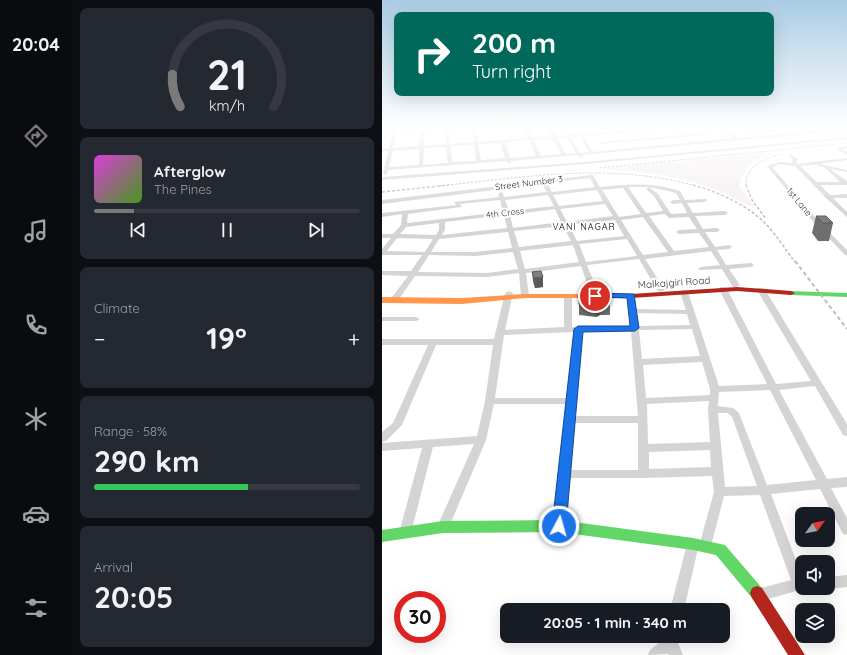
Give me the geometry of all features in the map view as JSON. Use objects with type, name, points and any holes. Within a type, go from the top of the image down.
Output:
[{"type":"main road","name":"Malkajgiri Road","points":[[382,296],[464,297],[661,290],[736,285],[798,290],[847,291]]},
{"type":"main road","name":"Malkajgiri Road","points":[[526,294],[631,296],[723,289],[761,290],[799,294],[847,295]]},
{"type":"main road","name":"Malkajgiri Road","points":[[382,300],[462,301],[509,295]]},
{"type":"main road","points":[[382,536],[443,527],[559,526],[699,545],[720,550],[758,595],[797,655]]},
{"type":"street","points":[[390,157],[383,180],[655,157]]},
{"type":"street","points":[[421,167],[422,157]]},
{"type":"street","points":[[450,157],[450,164]]},
{"type":"street","points":[[478,157],[479,162]]},
{"type":"street","points":[[387,170],[544,157]]},
{"type":"street","points":[[581,157],[585,163]]},
{"type":"street","points":[[793,157],[795,158],[794,164]]},
{"type":"street","points":[[509,159],[510,169]]},
{"type":"street","points":[[774,159],[780,163],[794,164],[846,160]]},
{"type":"street","name":"1st Lane","points":[[780,163],[769,166],[818,224],[847,254]]},
{"type":"street","points":[[812,163],[847,171]]},
{"type":"street","points":[[794,164],[828,197],[844,209],[847,215]]},
{"type":"street","points":[[824,166],[846,183]]},
{"type":"street","name":"Street Number 3","points":[[382,202],[590,176],[642,257],[661,290]]},
{"type":"street","points":[[544,182],[551,193],[575,243],[594,292]]},
{"type":"street","points":[[815,184],[846,183]]},
{"type":"street","points":[[382,215],[459,206],[502,198],[599,188],[647,184],[664,187],[678,192],[736,285]]},
{"type":"street","points":[[624,186],[644,216],[672,253]]},
{"type":"street","points":[[499,187],[517,249],[526,294]]},
{"type":"street","points":[[649,189],[656,195],[669,216],[725,213]]},
{"type":"street","points":[[448,194],[459,206]]},
{"type":"street","points":[[828,197],[847,196]]},
{"type":"street","points":[[673,202],[704,200]]},
{"type":"street","name":"4th Cross","points":[[404,225],[556,206],[606,202]]},
{"type":"street","points":[[382,253],[404,225],[405,212]]},
{"type":"street","points":[[382,236],[437,237],[644,216],[667,212]]},
{"type":"street","points":[[396,296],[413,274],[442,230],[442,221]]},
{"type":"street","points":[[679,232],[702,232],[717,230]]},
{"type":"street","points":[[382,253],[475,254],[628,237]]},
{"type":"street","points":[[382,273],[486,275],[729,247]]},
{"type":"street","points":[[702,269],[751,265]]},
{"type":"street","points":[[723,289],[847,530]]},
{"type":"street","points":[[761,290],[847,432]]},
{"type":"street","points":[[679,603],[699,545],[720,492],[717,471],[714,399],[705,359],[684,292]]},
{"type":"street","points":[[443,527],[481,440],[490,401],[500,338],[509,295]]},
{"type":"street","points":[[568,296],[568,330]]},
{"type":"street","points":[[631,296],[642,400],[644,474]]},
{"type":"street","points":[[633,312],[690,312]]},
{"type":"street","points":[[382,319],[416,319]]},
{"type":"street","points":[[382,342],[433,342],[500,338],[578,329],[695,327]]},
{"type":"street","points":[[559,526],[578,329]]},
{"type":"street","points":[[382,438],[397,425],[433,342]]},
{"type":"street","points":[[637,362],[705,359]]},
{"type":"street","points":[[642,400],[714,399],[773,387],[818,384]]},
{"type":"street","points":[[714,399],[736,415],[795,572]]},
{"type":"street","points":[[490,401],[570,401]]},
{"type":"street","points":[[569,419],[643,420]]},
{"type":"street","points":[[382,447],[481,440]]},
{"type":"street","points":[[405,533],[428,443]]},
{"type":"street","points":[[644,448],[716,446]]},
{"type":"street","points":[[564,474],[644,474],[717,471]]},
{"type":"street","points":[[720,492],[763,490],[847,482]]},
{"type":"street","points":[[835,582],[847,581]]},
{"type":"street","points":[[758,595],[795,586]]},
{"type":"street","points":[[655,655],[673,645]]},
{"type":"shaded area","points":[[728,157],[766,157],[752,162],[749,165],[744,172],[739,186],[756,209],[719,191],[693,182],[654,174],[602,169]]},
{"type":"building","points":[[816,216],[826,216],[833,223],[823,223]]},
{"type":"building","points":[[541,271],[543,277],[534,278],[532,272]]},
{"type":"building","points":[[610,292],[610,304],[599,305],[596,307],[579,304],[580,293]]},
{"type":"railway","points":[[600,168],[713,157]]},
{"type":"railway","points":[[746,185],[746,179],[752,169],[757,164],[773,157]]},
{"type":"railway","points":[[439,186],[536,176],[600,173],[664,179],[696,186]]},
{"type":"railway","points":[[382,192],[449,185]]},
{"type":"railway","points":[[693,185],[730,199],[763,221],[795,262]]},
{"type":"railway","points":[[746,185],[752,200],[766,219]]},
{"type":"railway","points":[[795,261],[847,329]]},
{"type":"traffic: fast","points":[[791,293],[847,295]]},
{"type":"traffic: fast","points":[[382,536],[443,527],[559,526],[693,544],[720,550],[757,593]]},
{"type":"traffic: slow","points":[[382,300],[462,301],[525,296],[604,296]]},
{"type":"traffic: jam","points":[[604,296],[631,296],[737,289],[791,293]]},
{"type":"traffic: jam","points":[[757,593],[797,655]]},
{"type":"district","name":"VANI NAGAR","points":[[584,227]]},
{"type":"route","points":[[559,526],[578,329],[635,328],[631,296],[595,296]]}]
